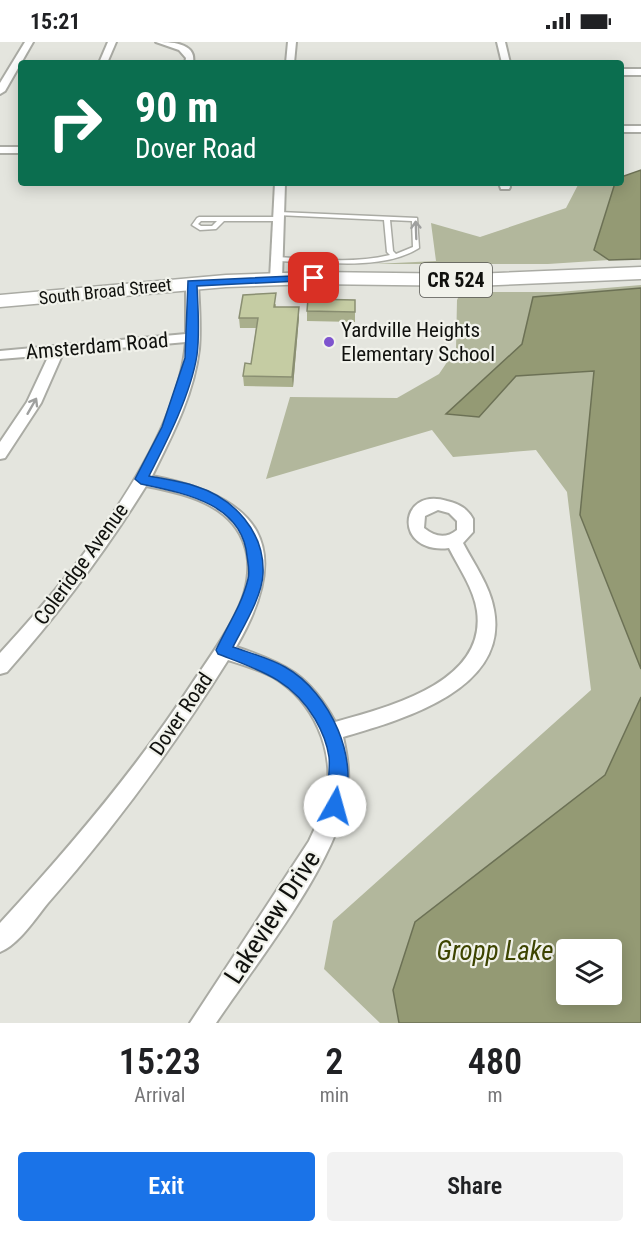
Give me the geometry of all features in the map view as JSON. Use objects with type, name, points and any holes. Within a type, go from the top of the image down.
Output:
[{"type":"main road","name":"South Broad Street","points":[[0,301],[192,283],[276,269],[474,280],[639,273]]},
{"type":"street","points":[[18,60],[29,42]]},
{"type":"street","points":[[104,60],[111,42]]},
{"type":"street","points":[[160,42],[175,45],[186,51],[190,60]]},
{"type":"street","points":[[290,60],[292,42]]},
{"type":"street","points":[[501,42],[505,60]]},
{"type":"street","points":[[0,91],[18,61]]},
{"type":"street","points":[[624,72],[641,72]]},
{"type":"street","points":[[624,129],[641,129]]},
{"type":"street","points":[[0,150],[18,150]]},
{"type":"street","points":[[276,269],[280,186]]},
{"type":"street","name":"Coleridge Avenue","points":[[0,666],[49,611],[86,563],[141,479],[168,427],[191,358],[192,283]]},
{"type":"street","name":"Amsterdam Road","points":[[0,355],[193,337]]},
{"type":"street","points":[[0,454],[34,403],[58,350]]},
{"type":"street","name":"Dover Road","points":[[0,940],[86,841],[144,767],[199,690],[246,607],[256,576],[253,544],[236,517],[208,496],[192,490],[141,479]]},
{"type":"street","points":[[331,732],[401,711],[424,701],[445,688],[475,660],[483,646],[487,614],[483,598],[453,542]]},
{"type":"street","name":"Lakeview Drive","points":[[202,1023],[309,866],[326,833],[335,806],[339,777],[337,754],[331,732],[312,699],[279,671],[223,650]]},
{"type":"lane","points":[[222,219],[279,216],[372,216],[416,219],[416,248],[396,256],[365,262],[276,269]]},
{"type":"lane","points":[[386,218],[390,252],[396,256]]},
{"type":"shaded area","points":[[577,186],[614,186],[594,249],[609,260],[548,264],[374,264],[436,261],[431,223],[480,237],[566,208]]},
{"type":"shaded area","points":[[641,285],[641,288],[533,297],[522,344],[447,413],[479,417],[516,376],[594,371],[580,515],[641,669],[641,697],[605,775],[415,922],[393,990],[399,1023],[380,1023],[324,969],[333,921],[591,690],[567,492],[536,450],[453,457],[432,430],[266,479],[290,397],[397,398],[439,374],[456,349],[457,300],[461,292],[559,292]]},
{"type":"water","points":[[641,170],[641,259],[609,260],[594,250],[614,186],[624,186],[624,176]]},
{"type":"water","points":[[641,288],[641,669],[580,515],[594,371],[516,376],[479,417],[446,414],[522,344],[533,297]]},
{"type":"water","name":"Gropp Lake","points":[[641,697],[641,1023],[399,1023],[393,990],[415,922],[605,775]]},
{"type":"building","points":[[276,293],[274,307],[299,307],[292,377],[243,376],[245,363],[251,364],[258,318],[239,318],[243,295]]},
{"type":"building","points":[[308,299],[355,300],[355,312],[307,311]]},
{"type":"place","name":"Yardville Heights Elementary School","points":[[329,342]]},
{"type":"route","points":[[314,278],[192,283],[191,358],[168,427],[141,479],[192,490],[208,496],[223,505],[246,530],[253,544],[256,576],[246,607],[223,650],[279,671],[312,699],[331,732],[337,754],[339,777],[335,806]]}]
